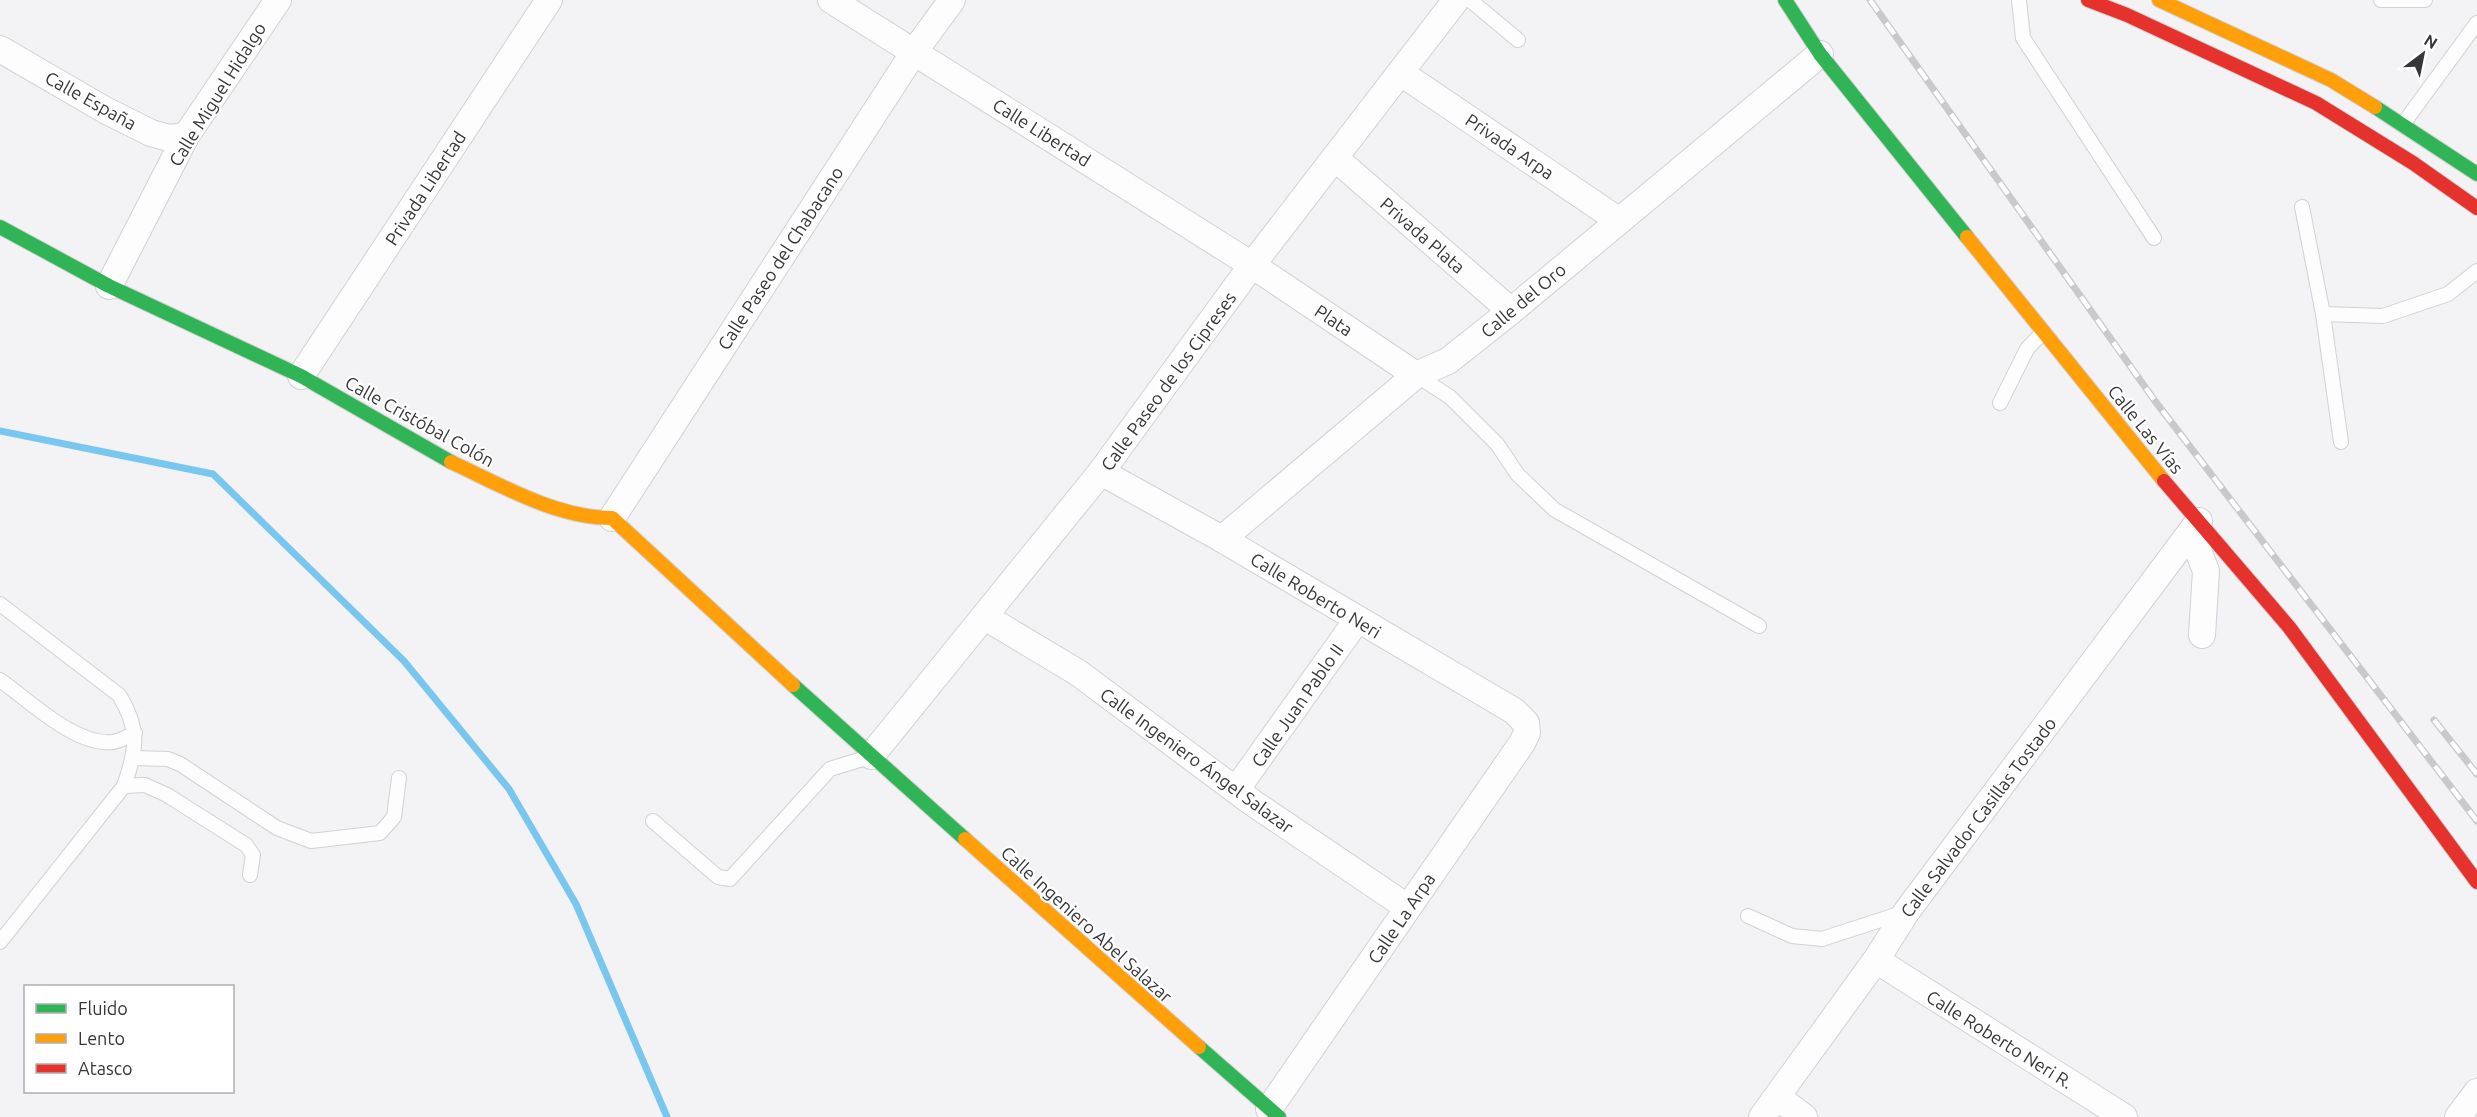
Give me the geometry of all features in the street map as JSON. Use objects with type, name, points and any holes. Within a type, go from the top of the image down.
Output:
[{"type":"street","name":"Calle Miguel Hidalgo","points":[[109,286],[186,136],[278,0]]},
{"type":"street","name":"Privada Libertad","points":[[302,376],[549,0]]},
{"type":"street","name":"Calle Libertad","points":[[831,0],[1252,265]]},
{"type":"street","name":"Calle Paseo del Chabacano","points":[[612,518],[914,52],[952,0]]},
{"type":"street","name":"Calle Paseo de los Cipreses","points":[[872,756],[1101,472],[1252,265],[1456,0]]},
{"type":"street","name":"Calle Las Vías","points":[[1785,0],[1820,54],[2043,332],[2195,527],[2289,627],[2477,882]]},
{"type":"street","points":[[2088,0],[2127,15],[2316,103],[2413,163],[2477,208]]},
{"type":"street","points":[[2159,0],[2331,80],[2403,124],[2472,171]]},
{"type":"street","name":"Calle España","points":[[0,49],[105,110],[151,133],[169,138],[186,136]]},
{"type":"street","name":"Calle del Oro","points":[[1222,540],[1416,375],[1448,362],[1820,54]]},
{"type":"street","name":"Privada Arpa","points":[[1401,73],[1618,220]]},
{"type":"street","name":"Privada Plata","points":[[1335,158],[1511,311]]},
{"type":"street","name":"Calle Cristóbal Colón","points":[[0,227],[109,286],[302,376],[443,458],[517,493],[591,518],[612,518]]},
{"type":"street","name":"Plata","points":[[1252,265],[1416,375]]},
{"type":"street","name":"Calle Roberto Neri","points":[[1101,472],[1514,711],[1526,723]]},
{"type":"street","points":[[612,518],[872,756]]},
{"type":"street","points":[[2195,527],[2206,571],[2202,635]]},
{"type":"street","name":"Calle Salvador Casillas Tostado","points":[[1769,1107],[1876,960],[1907,911],[2195,527]]},
{"type":"street","name":"Calle Ingeniero Ángel Salazar","points":[[985,617],[1077,672],[1236,790],[1407,907]]},
{"type":"street","name":"Calle Juan Pablo II","points":[[1236,790],[1357,620]]},
{"type":"street","name":"Calle La Arpa","points":[[1274,1113],[1401,920],[1407,907],[1522,743],[1527,733],[1526,723]]},
{"type":"street","name":"Calle Ingeniero Abel Salazar","points":[[872,756],[1274,1113]]},
{"type":"street","name":"Calle Roberto Neri R.","points":[[1876,960],[2124,1117]]},
{"type":"street","points":[[2458,1117],[2477,1092]]},
{"type":"street","points":[[1769,1107],[1804,1117]]},
{"type":"lane","points":[[1470,0],[1518,40]]},
{"type":"lane","points":[[2019,0],[2023,38],[2154,238]]},
{"type":"lane","points":[[2380,0],[2425,0]]},
{"type":"lane","points":[[2403,124],[2477,23]]},
{"type":"lane","points":[[2472,171],[2477,151]]},
{"type":"lane","points":[[2302,207],[2323,314],[2341,442]]},
{"type":"lane","points":[[2323,314],[2383,316],[2448,294],[2477,271]]},
{"type":"lane","points":[[2000,403],[2027,349],[2043,332]]},
{"type":"lane","points":[[1416,375],[1450,397],[1497,444],[1518,475],[1554,510],[1759,626]]},
{"type":"lane","points":[[0,604],[118,695],[129,712],[135,734],[134,758],[124,786],[0,942]]},
{"type":"lane","points":[[0,680],[76,735],[95,741],[115,742],[135,734]]},
{"type":"lane","points":[[652,821],[718,877],[730,879],[830,769],[872,756]]},
{"type":"lane","points":[[134,758],[168,759],[180,764],[277,828],[311,841],[380,833],[394,817],[399,778]]},
{"type":"lane","points":[[124,786],[145,785],[167,795],[246,845],[253,855],[250,875]]},
{"type":"lane","points":[[1748,916],[1792,936],[1822,939],[1907,911]]},
{"type":"waterway","points":[[0,431],[213,474],[404,661],[509,789],[576,904],[667,1117]]},
{"type":"railway","points":[[1870,0],[2155,401],[2477,821]]},
{"type":"railway","points":[[2434,720],[2477,774]]},
{"type":"traffic: fast","points":[[1785,0],[1820,54],[1967,237]]},
{"type":"traffic: fast","points":[[2375,107],[2477,174]]},
{"type":"traffic: fast","points":[[0,227],[109,286],[301,376],[451,462]]},
{"type":"traffic: fast","points":[[793,685],[965,839]]},
{"type":"traffic: fast","points":[[1199,1047],[1279,1117]]},
{"type":"traffic: slow","points":[[2159,0],[2331,80],[2375,107]]},
{"type":"traffic: slow","points":[[1967,237],[2164,481]]},
{"type":"traffic: slow","points":[[451,462],[529,499],[591,517],[612,518],[793,685]]},
{"type":"traffic: slow","points":[[965,839],[1199,1047]]},
{"type":"traffic: jam","points":[[2088,0],[2127,15],[2316,103],[2413,163],[2477,208]]},
{"type":"traffic: jam","points":[[2164,481],[2289,627],[2477,882]]}]
